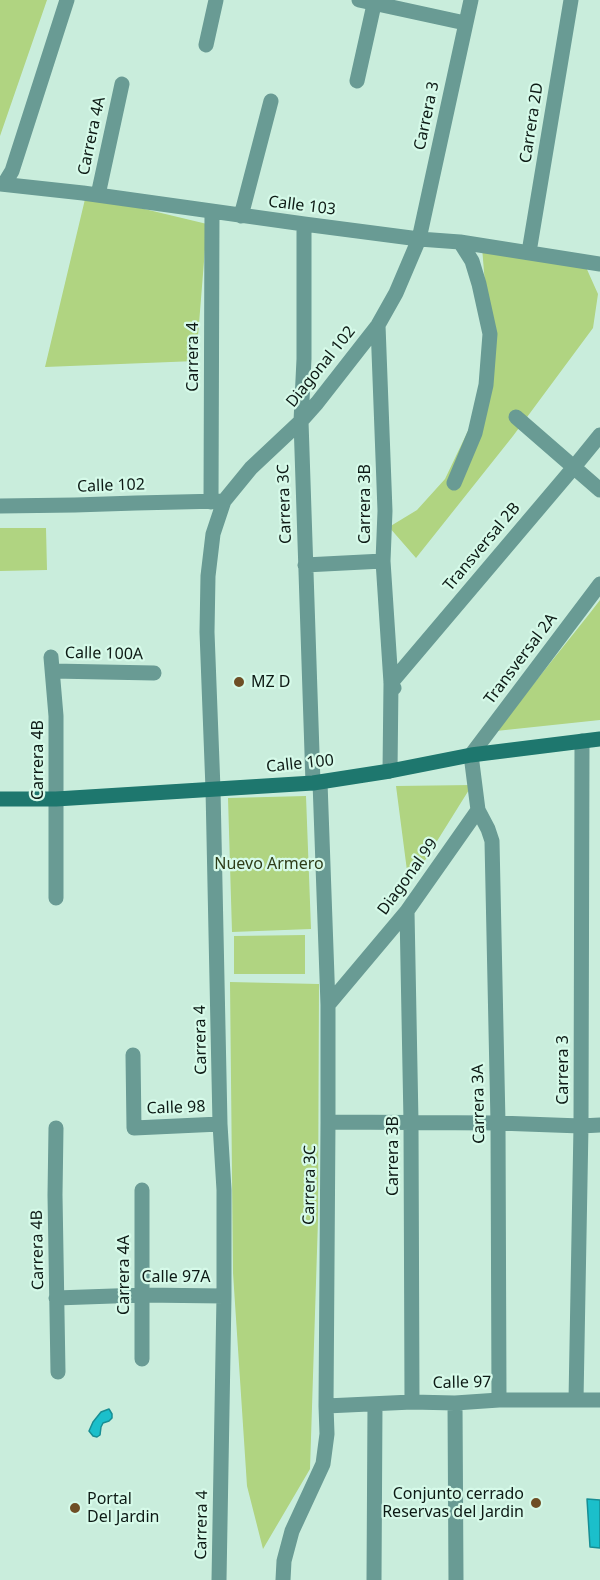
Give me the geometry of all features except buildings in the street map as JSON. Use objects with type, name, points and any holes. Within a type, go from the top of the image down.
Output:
[{"type":"street","points":[[5,180],[67,0]]},
{"type":"street","points":[[206,45],[216,0]]},
{"type":"street","name":"Carrera 3","points":[[419,239],[471,0]]},
{"type":"street","name":"Carrera 2D","points":[[529,252],[571,0]]},
{"type":"street","points":[[357,81],[369,1],[465,23]]},
{"type":"street","name":"Carrera 4A","points":[[98,195],[122,84]]},
{"type":"street","points":[[241,216],[271,101]]},
{"type":"street","name":"Calle 103","points":[[5,180],[212,212],[419,239],[460,242],[600,264]]},
{"type":"street","name":"Carrera 4","points":[[212,212],[218,501],[208,576],[207,632],[213,789],[220,1124],[224,1190],[219,1580]]},
{"type":"street","name":"Carrera 3C","points":[[283,1580],[284,1561],[292,1531],[323,1464],[327,1434],[328,1005],[305,565],[301,421],[304,359],[304,224]]},
{"type":"street","name":"Diagonal 102","points":[[218,501],[301,421],[378,326],[396,293],[419,239]]},
{"type":"street","points":[[454,483],[475,433],[486,385],[490,334],[472,261],[460,242]]},
{"type":"street","name":"Carrera 3B","points":[[378,326],[385,511],[383,561],[394,770]]},
{"type":"street","points":[[516,417],[600,490]]},
{"type":"street","name":"Transversal 2B","points":[[391,683],[600,435]]},
{"type":"street","name":"Calle 102","points":[[0,506],[218,501]]},
{"type":"street","points":[[305,565],[383,561]]},
{"type":"street","name":"Transversal 2A","points":[[471,755],[600,584]]},
{"type":"street","name":"Calle 100A","points":[[52,664],[154,673]]},
{"type":"street","name":"Carrera 4B","points":[[52,664],[56,716],[56,898]]},
{"type":"street","name":"Calle 100","points":[[0,799],[56,799],[316,782],[471,755],[600,739]]},
{"type":"street","name":"Carrera 3","points":[[576,1400],[581,1126],[582,741]]},
{"type":"street","points":[[471,755],[478,810]]},
{"type":"street","name":"Diagonal 99","points":[[328,1005],[407,911],[478,810]]},
{"type":"street","name":"Carrera 3A","points":[[478,810],[492,841],[498,1123],[499,1400]]},
{"type":"street","name":"Carrera 3B","points":[[407,911],[411,1122],[412,1402]]},
{"type":"street","name":"Calle 98","points":[[133,1055],[134,1128],[220,1124]]},
{"type":"street","points":[[328,1122],[600,1125]]},
{"type":"street","name":"Carrera 4B","points":[[56,1128],[58,1372]]},
{"type":"street","name":"Carrera 4A","points":[[142,1190],[142,1359]]},
{"type":"street","name":"Calle 97A","points":[[56,1298],[142,1295],[224,1296]]},
{"type":"street","name":"Calle 97","points":[[326,1406],[499,1400],[600,1400]]},
{"type":"street","points":[[455,1403],[456,1580]]},
{"type":"street","points":[[374,1580],[375,1404]]},
{"type":"green space","points":[[0,0],[47,0],[0,136]]},
{"type":"green space","points":[[86,195],[207,224],[196,361],[45,367]]},
{"type":"green space","points":[[482,247],[585,265],[598,294],[593,328],[513,436],[416,558],[389,527],[417,510],[445,479],[477,412],[487,309]]},
{"type":"green space","points":[[0,528],[46,528],[47,570],[0,571]]},
{"type":"green space","points":[[600,600],[600,720],[496,731],[590,613]]},
{"type":"green space","points":[[472,785],[409,886],[396,786]]},
{"type":"green space","name":"Nuevo Armero","points":[[306,796],[311,929],[232,932],[228,798]]},
{"type":"green space","points":[[305,935],[305,974],[234,974],[234,936]]},
{"type":"green space","points":[[230,982],[319,984],[318,1220],[310,1469],[263,1549],[247,1486],[233,1273]]},
{"type":"water","points":[[109,1409],[112,1418],[103,1423],[100,1435],[93,1436],[89,1431],[93,1422],[101,1412]]},
{"type":"water","points":[[587,1499],[600,1500],[600,1548],[590,1547]]},
{"type":"place","name":"MZ D","points":[[239,682]]},
{"type":"place","name":"Conjunto cerrado Reservas del Jardin","points":[[536,1503]]},
{"type":"place","name":"Portal Del Jardin","points":[[75,1508]]}]
